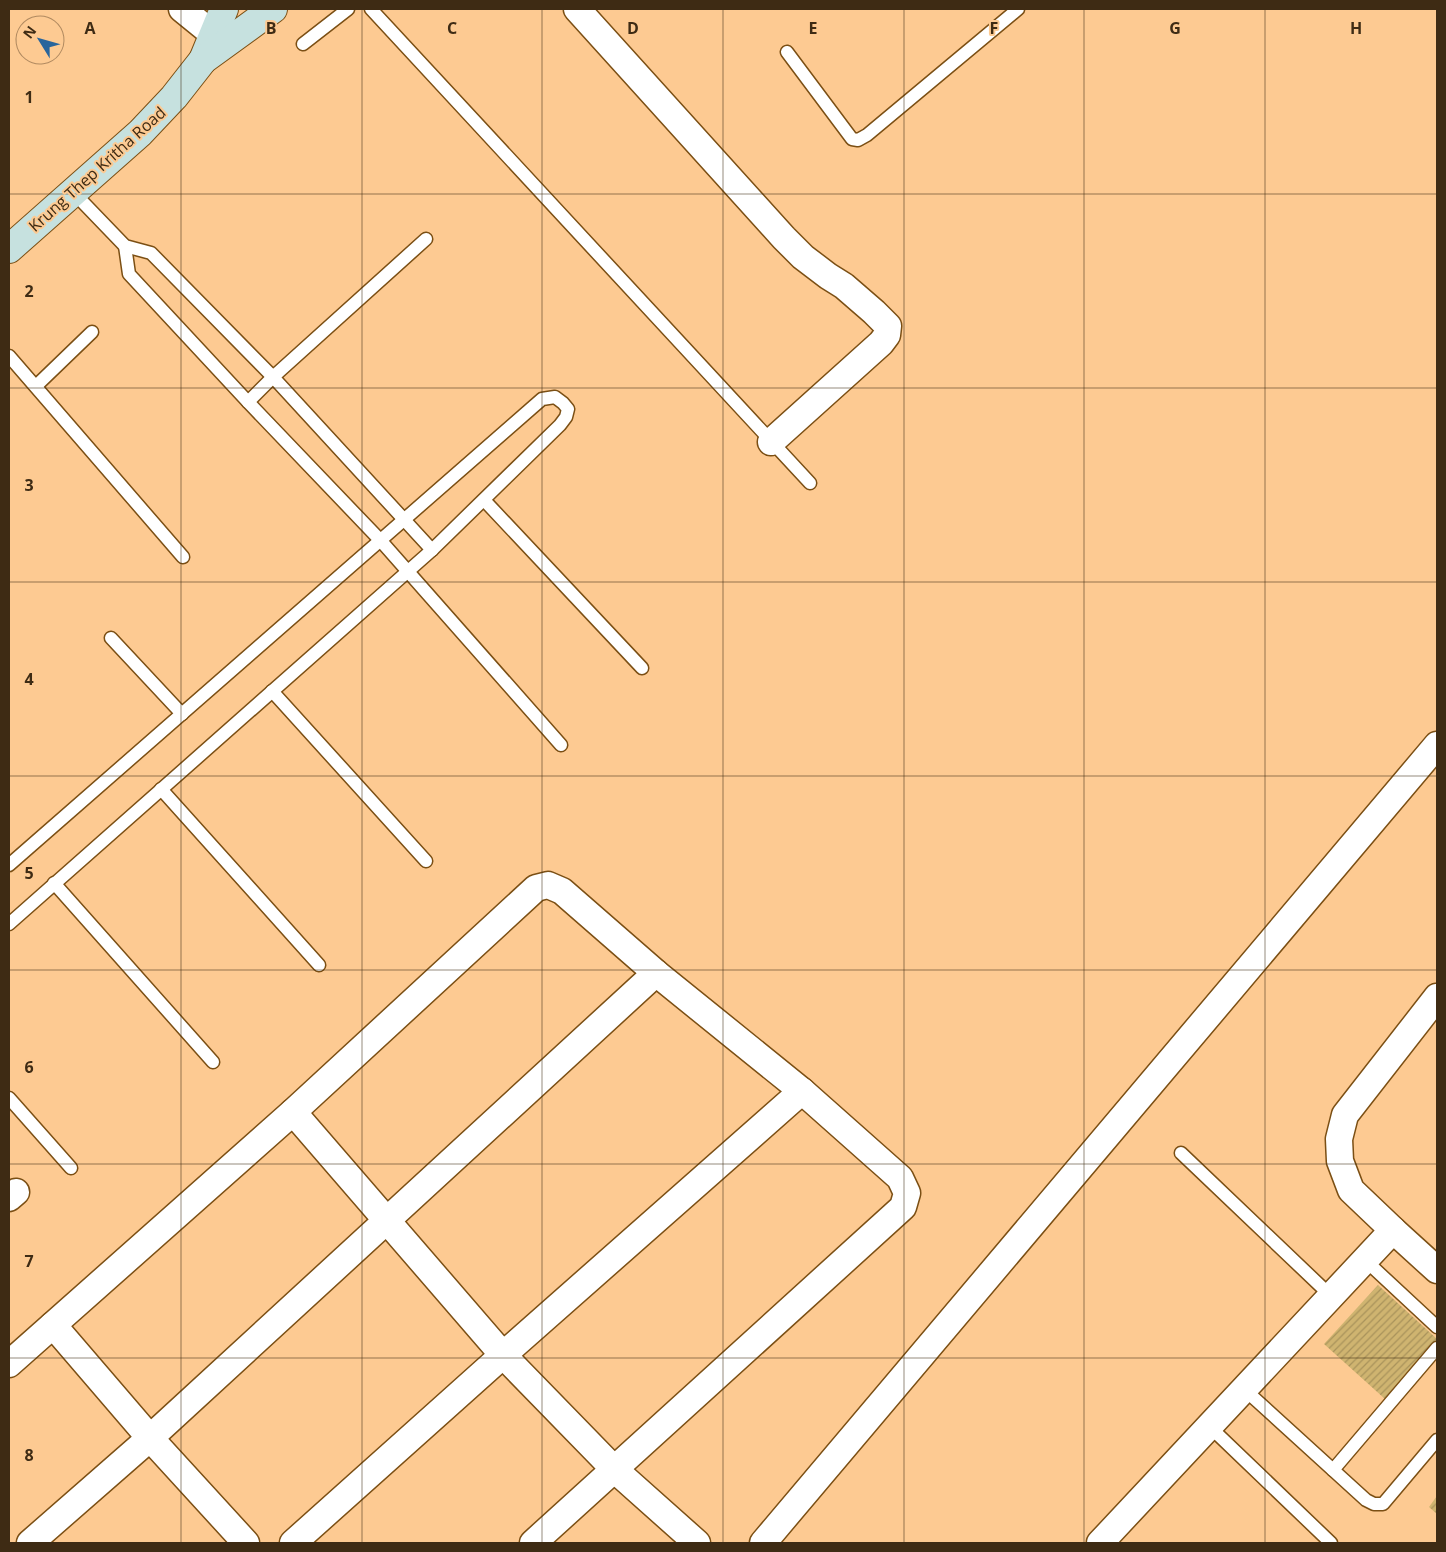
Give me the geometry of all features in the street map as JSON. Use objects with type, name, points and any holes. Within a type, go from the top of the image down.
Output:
[{"type":"main road","points":[[203,60],[224,9]]},
{"type":"main road","name":"Krung Thep Kritha Road","points":[[9,248],[140,133],[174,97],[203,60],[273,9]]},
{"type":"street","points":[[182,9],[214,35]]},
{"type":"street","points":[[577,9],[784,238],[803,257],[844,286],[888,326],[887,335],[881,343],[771,442]]},
{"type":"street","points":[[763,1543],[1437,745]]},
{"type":"street","points":[[9,1364],[293,1112],[536,888],[548,885],[562,891],[656,973],[802,1091],[900,1178],[907,1193],[904,1207],[533,1543]]},
{"type":"street","points":[[30,1543],[150,1438],[656,973]]},
{"type":"street","points":[[1437,998],[1345,1115],[1339,1139],[1340,1161],[1351,1190],[1437,1270]]},
{"type":"street","points":[[293,1543],[802,1091]]},
{"type":"street","points":[[293,1112],[503,1355],[614,1469],[697,1543]]},
{"type":"street","points":[[1100,1543],[1393,1230]]},
{"type":"street","points":[[53,1325],[150,1438],[246,1543]]},
{"type":"lane","points":[[303,44],[348,9]]},
{"type":"lane","points":[[371,9],[810,483]]},
{"type":"lane","points":[[787,52],[852,139],[858,140],[867,136],[1018,9]]},
{"type":"lane","points":[[73,192],[125,246],[151,253],[273,377],[432,550]]},
{"type":"lane","points":[[248,402],[273,377],[426,239]]},
{"type":"lane","points":[[125,246],[129,274],[381,541],[561,746]]},
{"type":"lane","points":[[36,386],[92,332]]},
{"type":"lane","points":[[9,356],[183,556]]},
{"type":"lane","points":[[9,865],[542,399],[555,397],[568,409],[566,417],[560,425],[432,550],[9,924]]},
{"type":"lane","points":[[484,500],[642,668]]},
{"type":"lane","points":[[111,638],[182,714]]},
{"type":"lane","points":[[272,691],[426,861]]},
{"type":"lane","points":[[161,789],[319,965]]},
{"type":"lane","points":[[54,884],[213,1062]]},
{"type":"lane","points":[[9,1098],[71,1168]]},
{"type":"lane","points":[[1181,1153],[1331,1296]]},
{"type":"lane","points":[[1365,1260],[1437,1328]]},
{"type":"lane","points":[[1333,1470],[1437,1348]]},
{"type":"lane","points":[[1244,1389],[1366,1500],[1374,1504],[1383,1504],[1437,1440]]},
{"type":"lane","points":[[1209,1426],[1331,1543]]},
{"type":"building","points":[[1378,1285],[1437,1339],[1437,1342],[1385,1399],[1324,1344]]},
{"type":"building","points":[[1437,1496],[1437,1514],[1429,1507]]}]
